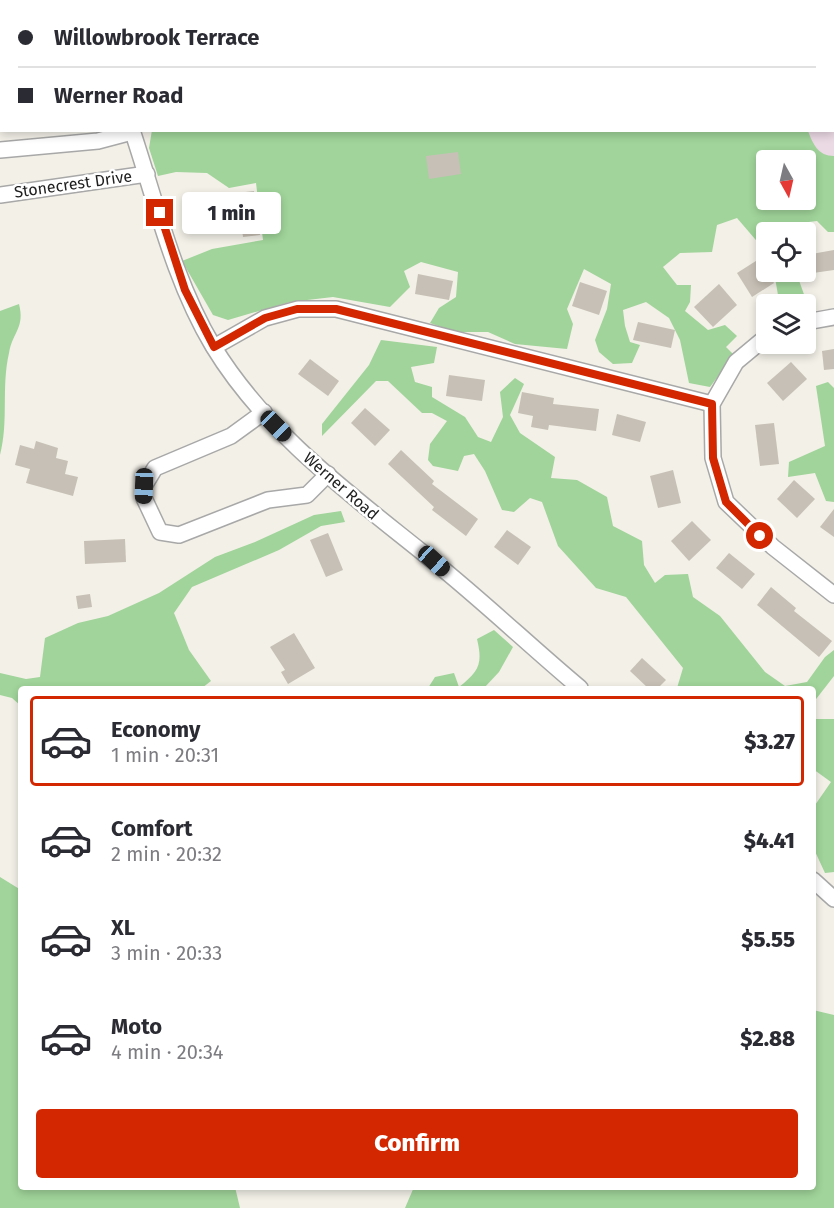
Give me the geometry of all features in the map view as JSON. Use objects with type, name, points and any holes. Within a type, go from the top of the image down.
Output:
[{"type":"street","points":[[0,150],[98,141],[129,132]]},
{"type":"street","name":"Werner Road","points":[[132,132],[185,290],[214,347],[233,376],[302,452],[434,561],[578,686]]},
{"type":"street","name":"Stonecrest Drive","points":[[0,195],[147,174]]},
{"type":"street","points":[[214,347],[265,318],[297,309],[336,309],[712,404]]},
{"type":"street","points":[[816,320],[834,317]]},
{"type":"street","points":[[756,345],[736,362],[712,404],[713,458],[726,502],[772,547],[834,595]]},
{"type":"street","points":[[264,412],[231,436],[155,468],[144,486],[144,498],[160,532],[179,535],[268,500],[306,495],[328,474]]},
{"type":"street","points":[[816,883],[834,899]]},
{"type":"shaded area","points":[[799,132],[834,132],[834,177],[816,154],[816,150],[813,150]]},
{"type":"green space","points":[[152,132],[808,132],[820,152],[834,156],[834,232],[828,232],[817,221],[756,222],[756,240],[737,218],[717,225],[712,252],[680,253],[663,267],[677,285],[691,285],[690,302],[685,311],[708,330],[725,325],[737,336],[726,347],[734,355],[710,387],[689,383],[680,340],[669,318],[646,302],[623,310],[630,342],[640,345],[632,363],[613,364],[599,352],[595,340],[607,309],[611,284],[584,269],[567,309],[573,324],[567,349],[515,344],[488,332],[455,332],[430,323],[439,308],[456,297],[458,272],[421,262],[404,271],[410,287],[390,307],[333,297],[290,302],[228,320],[213,315],[182,261],[212,249],[263,240],[256,183],[229,188],[207,173],[176,172],[158,176],[149,148]]},
{"type":"green space","points":[[776,282],[800,282],[804,294],[778,294]]},
{"type":"green space","points":[[19,304],[21,319],[11,346],[5,379],[4,429],[0,455],[0,311]]},
{"type":"green space","points":[[381,340],[437,347],[434,363],[411,367],[415,382],[432,387],[432,397],[465,417],[478,437],[491,442],[503,417],[500,392],[515,378],[524,384],[510,415],[520,433],[555,457],[551,478],[577,480],[607,497],[613,526],[642,541],[644,565],[655,583],[665,575],[688,574],[693,597],[720,616],[765,672],[785,686],[678,686],[683,668],[626,597],[596,588],[558,546],[542,502],[530,498],[514,512],[502,510],[485,471],[474,454],[464,456],[458,471],[433,466],[428,460],[430,444],[447,421],[432,413],[422,413],[388,381],[376,381],[322,436],[322,424],[369,365]]},
{"type":"green space","points":[[828,382],[834,388],[834,502],[826,501],[815,473],[788,477],[789,462],[825,446],[816,386]]},
{"type":"green space","points":[[341,511],[345,522],[321,526],[279,550],[192,587],[174,613],[189,650],[211,681],[205,686],[18,686],[18,703],[12,698],[0,695],[0,673],[26,679],[40,677],[45,638],[78,623],[108,616],[159,593],[215,557],[255,542],[314,515]]},
{"type":"green space","points":[[494,630],[513,647],[499,672],[486,686],[460,686],[478,666],[480,655],[477,639]]},
{"type":"green space","points":[[834,650],[834,676],[816,699],[816,686],[785,686],[807,682],[825,657]]},
{"type":"green space","points":[[454,673],[459,686],[429,686],[435,677]]},
{"type":"green space","points":[[816,719],[834,719],[834,872],[825,873],[816,854],[816,804],[831,782],[816,771]]},
{"type":"green space","points":[[0,877],[18,888],[18,1190],[236,1190],[240,1208],[0,1208]]},
{"type":"green space","points":[[816,1011],[834,1015],[834,1208],[405,1208],[413,1190],[816,1190]]},
{"type":"building","points":[[458,152],[461,174],[429,179],[426,156]]},
{"type":"building","points":[[254,191],[260,235],[243,237],[237,193]]},
{"type":"building","points":[[834,250],[834,270],[816,273],[816,253]]},
{"type":"building","points":[[756,261],[756,282],[774,283],[752,297],[737,273]]},
{"type":"building","points":[[418,274],[453,281],[449,300],[415,294]]},
{"type":"building","points":[[580,282],[607,291],[599,315],[572,306]]},
{"type":"building","points":[[719,284],[737,305],[713,327],[694,307]]},
{"type":"building","points":[[638,322],[675,330],[671,348],[633,340]]},
{"type":"building","points":[[834,349],[834,369],[824,370],[822,351]]},
{"type":"building","points":[[310,359],[339,381],[328,396],[298,374]]},
{"type":"building","points":[[791,362],[807,379],[783,401],[767,383]]},
{"type":"building","points":[[449,375],[485,380],[482,401],[446,396]]},
{"type":"building","points":[[522,392],[554,398],[553,404],[599,409],[596,431],[549,425],[548,430],[531,427],[533,416],[518,413]]},
{"type":"building","points":[[365,408],[390,430],[375,446],[351,423]]},
{"type":"building","points":[[617,414],[646,422],[640,442],[612,435]]},
{"type":"building","points":[[774,423],[779,464],[760,466],[755,425]]},
{"type":"building","points":[[36,441],[58,448],[56,458],[68,461],[65,474],[78,477],[73,496],[26,483],[30,469],[15,465],[20,445],[34,449]]},
{"type":"building","points":[[401,450],[434,481],[432,484],[478,519],[466,536],[432,510],[434,507],[388,464]]},
{"type":"building","points":[[673,470],[681,503],[658,508],[650,476]]},
{"type":"building","points":[[794,480],[815,499],[797,518],[777,499]]},
{"type":"building","points":[[834,509],[834,537],[820,527]]},
{"type":"building","points":[[692,521],[711,540],[689,561],[671,541]]},
{"type":"building","points":[[507,530],[531,547],[518,565],[494,547]]},
{"type":"building","points":[[328,533],[343,570],[326,577],[310,540]]},
{"type":"building","points":[[125,539],[126,562],[85,564],[84,541]]},
{"type":"building","points":[[729,553],[755,574],[742,589],[716,568]]},
{"type":"building","points":[[771,587],[796,608],[794,611],[832,641],[819,657],[757,605]]},
{"type":"building","points":[[90,594],[92,607],[78,609],[76,596]]},
{"type":"building","points":[[294,633],[315,668],[288,684],[281,672],[285,670],[270,647]]},
{"type":"building","points":[[642,658],[666,680],[660,686],[646,686],[630,671]]},
{"type":"route","points":[[160,213],[185,290],[214,347],[265,318],[297,309],[336,309],[712,404],[713,458],[726,502],[760,536]]}]
